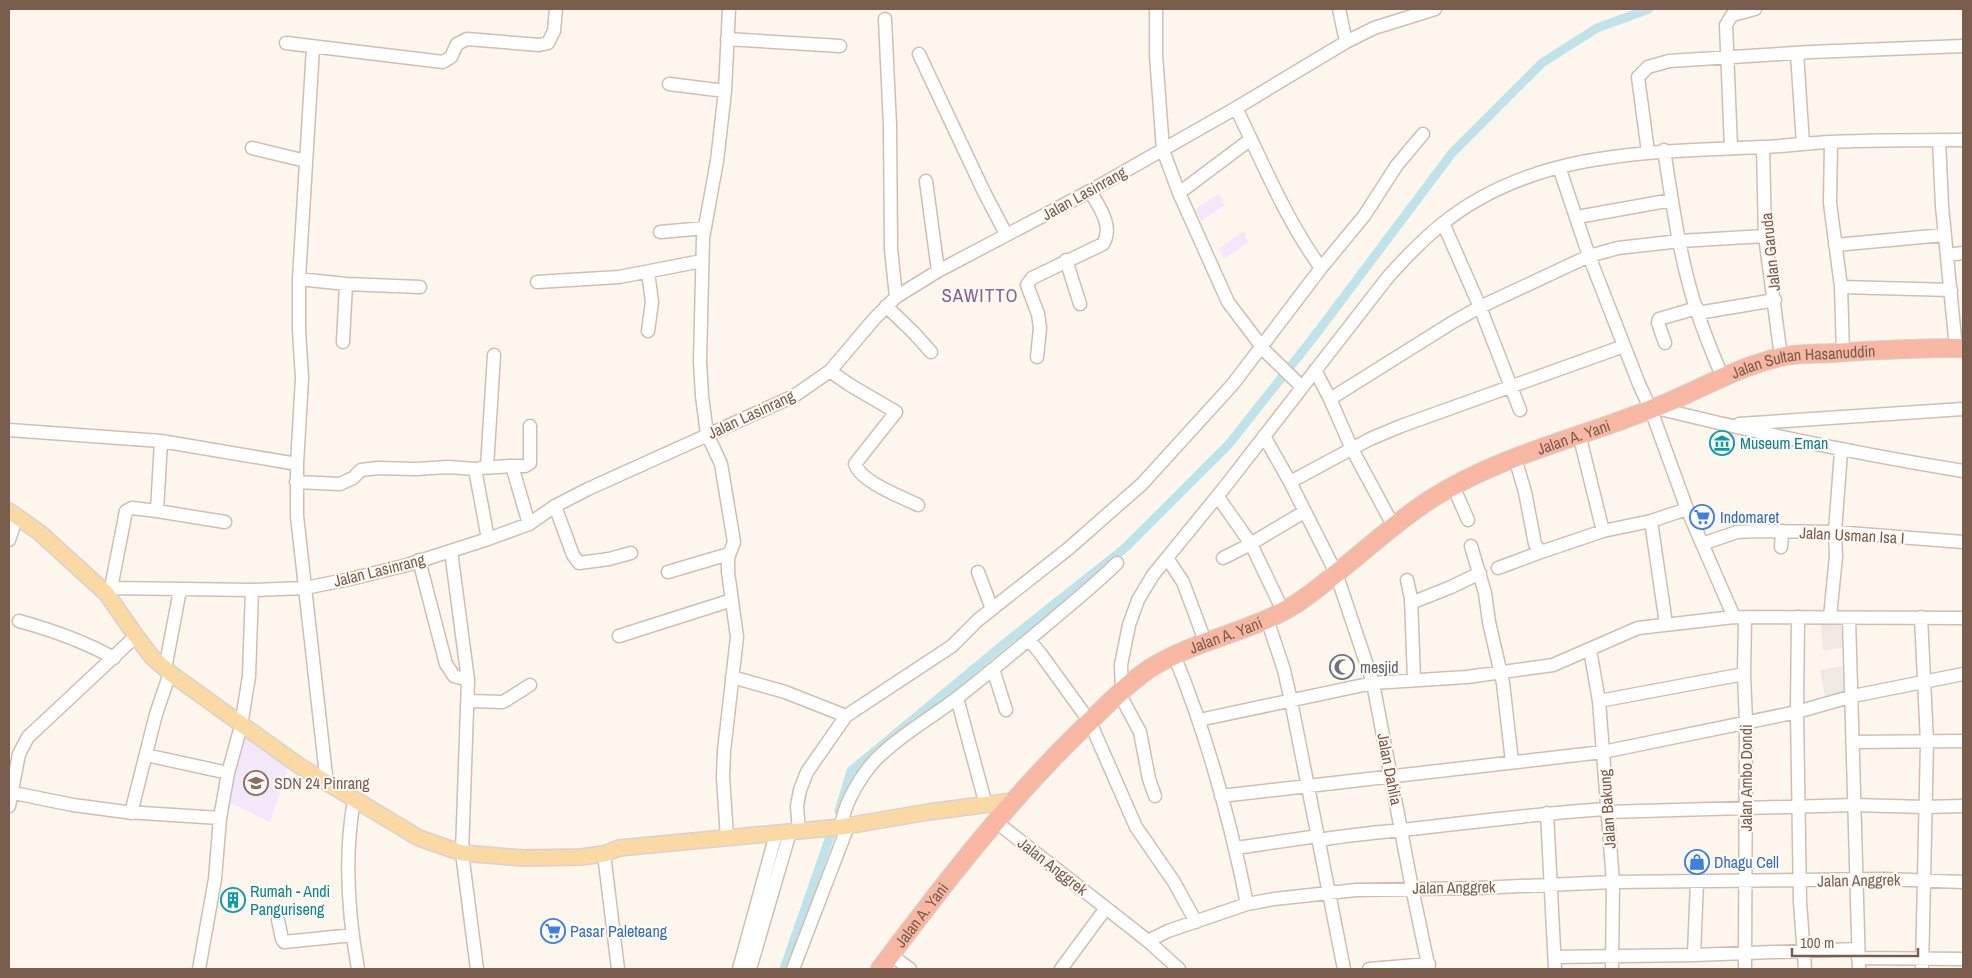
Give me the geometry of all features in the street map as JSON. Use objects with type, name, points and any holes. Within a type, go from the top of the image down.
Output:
[{"type":"highway","name":"Jalan Sultan Hasanuddin","points":[[1653,409],[1723,378],[1781,357],[1844,352],[1960,348]]},
{"type":"highway","name":"Jalan A. Yani","points":[[880,969],[930,901],[995,820],[1052,758],[1121,692],[1148,670],[1174,655],[1205,641],[1275,615],[1303,599],[1429,500],[1474,474],[1579,434],[1653,409]]},
{"type":"main road","points":[[13,514],[40,533],[109,591],[136,636],[167,671],[241,726],[327,784],[425,842],[462,853],[523,858],[604,854],[619,848],[842,827],[928,812],[1013,801]]},
{"type":"street","points":[[286,43],[443,62],[451,58],[457,44],[467,39],[539,45],[548,43],[554,31],[556,9]]},
{"type":"street","points":[[727,838],[723,777],[737,631],[728,572],[729,554],[734,542],[721,464],[707,434],[700,361],[702,261],[725,91],[729,9]]},
{"type":"street","points":[[1156,9],[1157,63],[1163,150],[1179,193],[1228,302],[1263,349],[1299,384]]},
{"type":"street","points":[[1339,9],[1346,42]]},
{"type":"street","name":"Jalan Lasinrang","points":[[109,591],[305,588],[378,572],[488,539],[529,524],[556,506],[588,489],[794,396],[830,371],[896,297],[938,271],[1090,191],[1236,108],[1346,42],[1374,28],[1435,9]]},
{"type":"street","points":[[1731,148],[1727,21],[1730,16],[1736,13],[1755,9]]},
{"type":"street","points":[[885,19],[890,126],[891,249],[896,297]]},
{"type":"street","points":[[727,39],[840,46]]},
{"type":"street","points":[[1648,152],[1638,83],[1640,73],[1658,63],[1797,53],[1963,46]]},
{"type":"street","points":[[313,47],[298,279],[302,378],[296,482],[297,516],[327,784]]},
{"type":"street","points":[[1797,53],[1804,144]]},
{"type":"street","points":[[919,54],[984,192],[1006,234]]},
{"type":"street","points":[[669,84],[725,91]]},
{"type":"street","points":[[1236,108],[1283,209],[1320,268]]},
{"type":"street","points":[[750,969],[793,832],[800,790],[807,772],[846,716],[952,646],[992,609],[1068,549],[1142,484],[1263,349],[1320,268],[1364,216],[1397,165],[1423,134]]},
{"type":"street","points":[[1179,193],[1251,138]]},
{"type":"street","points":[[1940,140],[1944,235],[1960,348]]},
{"type":"street","points":[[1155,796],[1140,732],[1121,692],[1121,664],[1129,624],[1143,591],[1152,575],[1218,496],[1264,436],[1299,384],[1315,370],[1388,277],[1415,247],[1443,223],[1499,188],[1523,177],[1559,167],[1648,152],[1831,142],[1963,140]]},
{"type":"street","points":[[1831,142],[1830,203],[1841,286],[1844,352]]},
{"type":"street","name":"Jalan Garuda","points":[[1763,147],[1766,236],[1781,357]]},
{"type":"street","points":[[252,148],[306,160]]},
{"type":"street","points":[[1664,150],[1680,241],[1698,311],[1723,378]]},
{"type":"street","points":[[1559,167],[1589,256],[1638,384],[1653,409],[1687,509],[1702,544],[1740,617]]},
{"type":"street","points":[[926,181],[938,271]]},
{"type":"street","points":[[1037,357],[1040,328],[1038,314],[1027,284],[1032,278],[1066,260],[1103,244],[1107,236],[1106,223],[1090,191]]},
{"type":"street","points":[[1577,217],[1672,200]]},
{"type":"street","points":[[1443,223],[1480,307],[1520,410]]},
{"type":"street","points":[[660,232],[705,228]]},
{"type":"street","points":[[1836,245],[1944,235]]},
{"type":"street","points":[[1330,399],[1480,307],[1589,256],[1618,248],[1680,241],[1766,236]]},
{"type":"street","points":[[1947,254],[1963,254]]},
{"type":"street","points":[[1066,260],[1080,304]]},
{"type":"street","points":[[537,282],[619,277],[702,261]]},
{"type":"street","points":[[648,272],[652,302],[648,332]]},
{"type":"street","points":[[298,279],[346,284],[420,287]]},
{"type":"street","points":[[343,342],[346,284]]},
{"type":"street","points":[[1841,286],[1951,290]]},
{"type":"street","points":[[1665,343],[1658,323],[1660,319],[1698,311],[1775,300]]},
{"type":"street","points":[[886,306],[931,352]]},
{"type":"street","points":[[1290,482],[1352,449],[1401,426],[1624,346]]},
{"type":"street","points":[[488,539],[481,468],[494,355]]},
{"type":"street","points":[[1315,370],[1352,449],[1394,527]]},
{"type":"street","points":[[830,371],[896,412],[855,464],[858,471],[871,481],[918,505]]},
{"type":"street","points":[[1653,409],[1732,425],[1841,451],[1963,471]]},
{"type":"street","points":[[1732,425],[1963,409]]},
{"type":"street","points":[[296,482],[340,484],[353,478],[361,470],[378,468],[416,469],[525,466],[530,463],[530,426]]},
{"type":"street","points":[[9,430],[161,441],[297,464]]},
{"type":"street","points":[[1579,434],[1603,531]]},
{"type":"street","name":"Jalan Dahlia","points":[[1264,436],[1290,482],[1336,573],[1373,684],[1429,967]]},
{"type":"street","points":[[157,511],[161,441]]},
{"type":"street","points":[[1830,617],[1836,556],[1835,532],[1841,451]]},
{"type":"street","points":[[1515,458],[1525,492],[1535,544],[1541,552]]},
{"type":"street","points":[[512,466],[529,524]]},
{"type":"street","points":[[1453,486],[1468,520]]},
{"type":"street","points":[[1218,496],[1250,544],[1275,615],[1284,670],[1344,969]]},
{"type":"street","points":[[556,506],[573,555],[579,563],[609,559],[631,553]]},
{"type":"street","points":[[109,591],[126,511],[132,508],[225,522]]},
{"type":"street","points":[[1498,568],[1603,531],[1651,521],[1687,509]]},
{"type":"street","points":[[1223,558],[1304,512]]},
{"type":"street","points":[[9,540],[13,514]]},
{"type":"street","points":[[1651,521],[1666,624]]},
{"type":"street","name":"Jalan Usman Isa I","points":[[1702,544],[1741,531],[1835,532],[1963,542]]},
{"type":"street","points":[[1780,547],[1782,531]]},
{"type":"street","points":[[1471,546],[1480,573],[1505,698],[1512,762]]},
{"type":"street","points":[[450,551],[468,680],[462,853],[477,969]]},
{"type":"street","points":[[668,572],[729,554]]},
{"type":"street","points":[[1167,558],[1183,582],[1205,641]]},
{"type":"street","points":[[419,560],[446,664],[454,676],[468,680]]},
{"type":"street","points":[[794,969],[842,827],[842,816],[852,794],[872,765],[896,743],[957,698],[1029,640],[1117,563]]},
{"type":"street","points":[[978,572],[992,609]]},
{"type":"street","points":[[1410,603],[1452,587],[1480,573]]},
{"type":"street","points":[[1407,580],[1414,680]]},
{"type":"street","points":[[132,813],[167,671],[180,590]]},
{"type":"street","points":[[199,969],[214,879],[220,818],[228,773],[241,726],[250,669],[252,590]]},
{"type":"street","points":[[619,636],[732,600]]},
{"type":"street","points":[[1199,720],[1373,684],[1553,665],[1633,630],[1647,626],[1740,617],[1963,618]]},
{"type":"street","name":"Jalan Ambo Dondi","points":[[1740,617],[1746,722],[1746,969]]},
{"type":"street","points":[[1921,617],[1926,742],[1922,964]]},
{"type":"street","points":[[1798,618],[1797,712],[1800,881],[1805,969]]},
{"type":"street","points":[[1849,618],[1858,959]]},
{"type":"street","points":[[19,621],[87,643],[114,658]]},
{"type":"street","points":[[9,806],[10,792],[19,754],[28,737],[136,636]]},
{"type":"street","points":[[1029,640],[1090,722],[1136,827],[1174,882],[1196,922]]},
{"type":"street","name":"Jalan Bakung","points":[[1590,650],[1599,701],[1604,752],[1606,811],[1612,882],[1612,969]]},
{"type":"street","points":[[1174,655],[1199,720],[1236,848],[1247,904]]},
{"type":"street","points":[[993,669],[1006,710]]},
{"type":"street","points":[[1599,701],[1744,674]]},
{"type":"street","points":[[1221,796],[1308,785],[1392,778],[1604,752],[1797,712],[1852,696],[1963,674]]},
{"type":"street","points":[[732,677],[785,692],[846,716]]},
{"type":"street","points":[[468,701],[502,702],[530,685]]},
{"type":"street","points":[[957,698],[986,805]]},
{"type":"street","points":[[1852,742],[1963,741]]},
{"type":"street","points":[[146,755],[228,773]]},
{"type":"street","points":[[10,792],[73,805],[132,813],[220,818]]},
{"type":"street","points":[[354,800],[350,822],[347,862],[358,969]]},
{"type":"street","points":[[1236,848],[1547,813],[1855,805],[1963,806]]},
{"type":"street","points":[[1547,813],[1555,963],[1612,955],[1694,955],[1803,951],[1858,959],[1922,964],[1963,959]]},
{"type":"street","name":"Jalan Anggrek","points":[[995,820],[1148,941],[1168,931],[1247,904],[1330,892],[1612,882],[1904,879],[1963,882]]},
{"type":"street","points":[[739,969],[793,832]]},
{"type":"street","points":[[604,854],[618,969]]},
{"type":"street","points":[[1694,955],[1697,882]]},
{"type":"street","points":[[1061,969],[1106,908]]},
{"type":"street","points":[[278,920],[284,942],[353,934]]},
{"type":"street","points":[[1148,941],[1179,969]]},
{"type":"street","points":[[891,954],[910,969]]},
{"type":"street","points":[[1369,969],[1429,967]]},
{"type":"shaded area","points":[[1219,194],[1225,205],[1201,221],[1194,210]]},
{"type":"shaded area","points":[[1244,231],[1249,242],[1224,259],[1219,248]]},
{"type":"shaded area","points":[[1841,622],[1843,648],[1823,650],[1821,624]]},
{"type":"shaded area","points":[[1843,666],[1848,692],[1825,696],[1820,670]]},
{"type":"shaded area","name":"SDN 24 Pinrang","points":[[242,732],[288,766],[270,822],[226,801]]},
{"type":"waterway","points":[[839,811],[851,771],[1004,644],[1125,548],[1229,444],[1313,338],[1452,153],[1542,63],[1597,28],[1649,9]]},
{"type":"waterway","points":[[784,969],[834,825]]},
{"type":"place","name":"Museum Eman","points":[[1722,443]]},
{"type":"place","name":"Indomaret","points":[[1702,517]]},
{"type":"place","name":"mesjid","points":[[1342,667]]},
{"type":"place","name":"SDN 24 Pinrang","points":[[256,783]]},
{"type":"place","name":"Dhagu Cell","points":[[1697,862]]},
{"type":"place","name":"Rumah - Andi Panguriseng","points":[[233,900]]},
{"type":"place","name":"Pasar Paleteang","points":[[553,931]]},
{"type":"district","name":"SAWITTO","points":[[980,295]]}]
